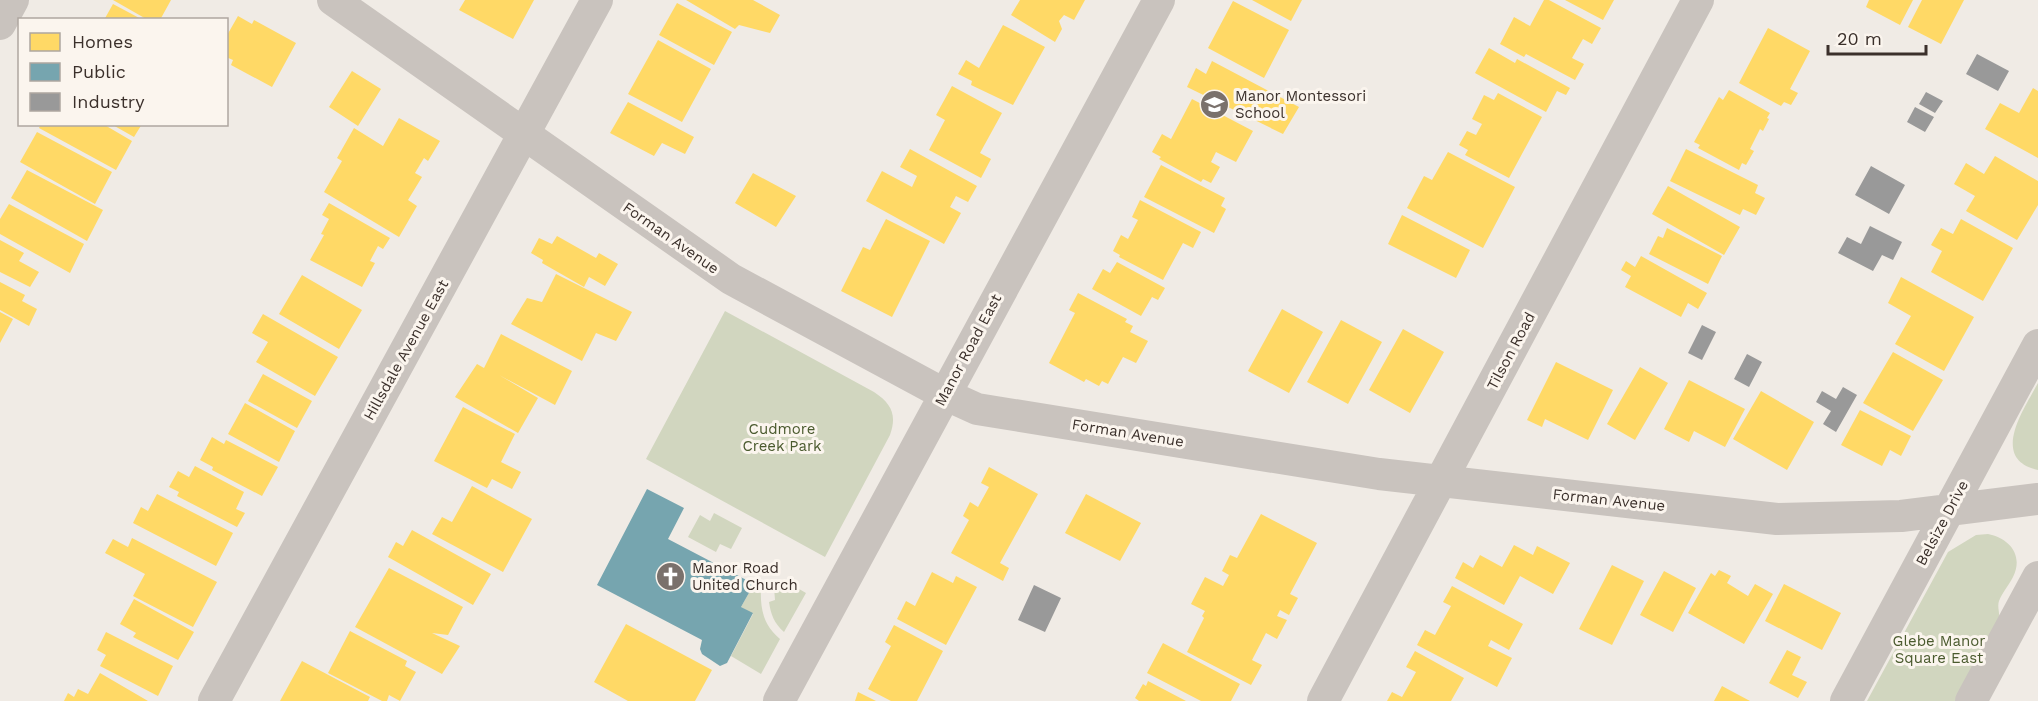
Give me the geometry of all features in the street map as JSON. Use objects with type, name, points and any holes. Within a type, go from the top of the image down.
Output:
[{"type":"street","points":[[0,24],[13,0]]},
{"type":"street","name":"Forman Avenue","points":[[333,0],[731,279],[944,394],[977,409],[1379,474],[1777,519],[1901,516],[1951,507],[2038,499]]},
{"type":"street","name":"Hillsdale Avenue East","points":[[214,701],[597,0]]},
{"type":"street","name":"Manor Road East","points":[[779,701],[1159,0]]},
{"type":"street","name":"Tilson Road","points":[[1323,701],[1698,0]]},
{"type":"street","name":"Belsize Drive","points":[[1846,701],[2038,345]]},
{"type":"street","points":[[1971,701],[2038,578]]},
{"type":"green space","name":"Cudmore Creek Park","points":[[725,311],[874,392],[885,401],[891,410],[893,422],[890,435],[825,557],[646,459]]},
{"type":"green space","points":[[2038,383],[2038,470],[2023,464],[2015,455],[2013,444],[2014,432],[2019,419]]},
{"type":"green space","points":[[714,513],[742,528],[731,549],[720,544],[716,552],[688,537],[700,515],[710,521]]},
{"type":"green space","name":"Glebe Manor Square East","points":[[1988,534],[2002,539],[2012,549],[2017,562],[2016,569],[1999,601],[1997,626],[1955,701],[1867,701],[1948,552],[1976,535]]},
{"type":"green space","points":[[770,581],[778,585],[787,582],[806,593],[784,632],[775,622],[771,611],[769,602],[775,600],[774,587],[769,587]]},
{"type":"green space","points":[[754,584],[761,587],[762,609],[766,622],[780,639],[761,674],[731,656],[753,614],[741,607]]},
{"type":"building: Homes","points":[[113,0],[171,0],[161,18],[144,18]]},
{"type":"building: Homes","points":[[465,0],[534,0],[513,39],[459,10]]},
{"type":"building: Homes","points":[[686,0],[753,0],[780,15],[770,33],[739,25],[735,29]]},
{"type":"building: Homes","points":[[1020,0],[1085,0],[1074,20],[1064,15],[1059,21],[1062,29],[1055,42],[1011,15]]},
{"type":"building: Homes","points":[[1252,0],[1302,0],[1291,21]]},
{"type":"building: Homes","points":[[1544,0],[1549,0],[1601,28],[1592,44],[1583,39],[1572,58],[1584,64],[1575,80],[1526,54],[1524,57],[1500,44],[1514,17],[1530,26]]},
{"type":"building: Homes","points":[[1565,0],[1614,0],[1603,20]]},
{"type":"building: Homes","points":[[1869,0],[1913,0],[1900,25],[1866,7]]},
{"type":"building: Homes","points":[[1922,0],[1964,0],[1941,44],[1908,27]]},
{"type":"building: Homes","points":[[1233,1],[1289,30],[1264,78],[1208,48]]},
{"type":"building: Homes","points":[[677,3],[732,32],[714,65],[659,35]]},
{"type":"building: Homes","points":[[113,4],[139,18],[105,18]]},
{"type":"building: Homes","points":[[238,16],[252,24],[254,20],[296,43],[272,87],[231,65],[233,60],[228,58],[228,34]]},
{"type":"building: Homes","points":[[1003,25],[1045,47],[1013,105],[971,85],[972,81],[958,74],[966,60],[979,68]]},
{"type":"building: Homes","points":[[1768,28],[1810,51],[1790,89],[1798,93],[1791,105],[1784,102],[1781,106],[1739,83]]},
{"type":"building: Homes","points":[[658,40],[711,69],[682,122],[628,94]]},
{"type":"building: Homes","points":[[1489,48],[1515,63],[1517,59],[1570,88],[1566,95],[1557,91],[1546,112],[1475,73]]},
{"type":"building: Homes","points":[[1212,61],[1299,107],[1283,134],[1187,87],[1196,68],[1206,74]]},
{"type":"building: Homes","points":[[352,71],[381,89],[358,126],[329,107]]},
{"type":"building: Homes","points":[[952,86],[1002,113],[980,153],[991,159],[981,178],[929,150],[945,120],[936,115]]},
{"type":"building: Homes","points":[[2033,88],[2038,91],[2038,158],[1985,129],[2000,103],[2019,113]]},
{"type":"building: Homes","points":[[1729,90],[1770,113],[1763,131],[1760,129],[1750,149],[1754,151],[1746,165],[1742,163],[1739,170],[1698,148],[1700,145],[1694,142],[1719,97],[1723,100]]},
{"type":"building: Homes","points":[[1498,93],[1542,117],[1509,178],[1465,155],[1468,150],[1459,145],[1467,131],[1476,135],[1482,124],[1472,119],[1484,95],[1494,100]]},
{"type":"building: Homes","points":[[1192,99],[1253,131],[1236,162],[1216,152],[1211,162],[1220,167],[1211,183],[1203,179],[1201,182],[1159,159],[1161,157],[1152,152],[1162,134],[1171,139]]},
{"type":"building: Homes","points":[[628,102],[694,137],[685,154],[662,143],[654,156],[610,133]]},
{"type":"building: Homes","points":[[399,118],[440,141],[428,161],[424,158],[415,173],[422,177],[408,200],[417,206],[399,237],[324,192],[342,161],[337,158],[354,128],[383,146]]},
{"type":"building: Homes","points":[[40,126],[106,126],[132,141],[116,170],[39,128]]},
{"type":"building: Homes","points":[[115,126],[141,126],[134,137]]},
{"type":"building: Homes","points":[[37,132],[112,172],[95,204],[20,162]]},
{"type":"building: Homes","points":[[910,149],[977,186],[968,202],[956,196],[950,207],[961,213],[944,244],[866,201],[882,171],[912,187],[917,176],[900,167]]},
{"type":"building: Homes","points":[[1686,149],[1758,185],[1755,193],[1765,198],[1756,215],[1743,209],[1740,215],[1670,181]]},
{"type":"building: Homes","points":[[1448,152],[1515,187],[1483,248],[1407,208],[1424,176],[1432,180]]},
{"type":"building: Homes","points":[[1995,156],[2038,181],[2038,205],[2017,240],[1966,211],[1975,196],[1954,184],[1966,163],[1984,174]]},
{"type":"building: Homes","points":[[1161,165],[1225,198],[1221,206],[1226,209],[1214,233],[1144,197]]},
{"type":"building: Homes","points":[[27,170],[103,210],[87,241],[11,198]]},
{"type":"building: Homes","points":[[753,173],[796,196],[776,227],[735,203]]},
{"type":"building: Homes","points":[[1668,186],[1740,227],[1724,255],[1652,214]]},
{"type":"building: Homes","points":[[1140,200],[1201,232],[1193,248],[1183,243],[1163,280],[1119,257],[1120,255],[1113,251],[1121,235],[1128,239],[1138,220],[1132,217]]},
{"type":"building: Homes","points":[[329,203],[390,238],[383,249],[378,246],[370,261],[375,263],[362,287],[310,260],[324,235],[321,234],[329,219],[322,215]]},
{"type":"building: Homes","points":[[9,204],[84,244],[70,273],[0,234],[0,219]]},
{"type":"building: Homes","points":[[1402,215],[1470,250],[1456,278],[1388,244]]},
{"type":"building: Homes","points":[[886,219],[930,241],[892,317],[841,291],[863,247],[870,250]]},
{"type":"building: Homes","points":[[1961,219],[2013,248],[1983,301],[1931,272],[1942,251],[1931,245],[1941,228],[1953,234]]},
{"type":"building: Homes","points":[[1667,228],[1722,256],[1708,284],[1649,254],[1658,236],[1663,238]]},
{"type":"building: Homes","points":[[557,236],[596,258],[599,253],[618,264],[605,286],[589,277],[584,287],[542,263],[543,260],[531,253],[539,238],[552,244]]},
{"type":"building: Homes","points":[[0,240],[24,253],[19,261],[39,272],[30,287],[0,272]]},
{"type":"building: Homes","points":[[1641,256],[1707,293],[1698,309],[1688,303],[1681,317],[1625,287],[1631,276],[1621,270],[1626,261],[1635,267]]},
{"type":"building: Homes","points":[[1117,262],[1165,288],[1158,300],[1152,297],[1141,316],[1092,289],[1103,269],[1110,273]]},
{"type":"building: Homes","points":[[556,274],[632,312],[616,341],[596,333],[582,361],[511,324],[527,298],[542,302]]},
{"type":"building: Homes","points":[[302,275],[362,310],[339,349],[279,314]]},
{"type":"building: Homes","points":[[1901,277],[1974,317],[1944,371],[1895,344],[1911,316],[1888,303]]},
{"type":"building: Homes","points":[[0,282],[25,295],[22,301],[37,309],[29,326],[0,310]]},
{"type":"building: Homes","points":[[1078,293],[1127,319],[1125,322],[1133,326],[1130,332],[1148,341],[1136,363],[1123,357],[1108,384],[1102,381],[1099,386],[1086,379],[1084,382],[1049,363],[1075,313],[1069,310]]},
{"type":"building: Homes","points":[[1282,309],[1323,332],[1289,393],[1248,371]]},
{"type":"building: Homes","points":[[0,312],[13,319],[0,343]]},
{"type":"building: Homes","points":[[263,314],[338,357],[315,396],[256,362],[268,342],[252,333]]},
{"type":"building: Homes","points":[[1341,320],[1382,342],[1348,404],[1307,382]]},
{"type":"building: Homes","points":[[1403,329],[1444,352],[1410,413],[1369,390]]},
{"type":"building: Homes","points":[[501,334],[572,371],[555,405],[499,375],[538,398],[518,433],[455,397],[477,364],[484,368]]},
{"type":"building: Homes","points":[[1893,352],[1943,380],[1913,431],[1863,403]]},
{"type":"building: Homes","points":[[1556,362],[1613,390],[1588,440],[1545,419],[1542,427],[1527,420]]},
{"type":"building: Homes","points":[[1640,367],[1668,383],[1635,440],[1607,424]]},
{"type":"building: Homes","points":[[263,374],[312,401],[297,428],[248,401]]},
{"type":"building: Homes","points":[[1689,380],[1745,409],[1725,447],[1694,431],[1689,442],[1664,429]]},
{"type":"building: Homes","points":[[1761,391],[1814,422],[1787,470],[1733,439]]},
{"type":"building: Homes","points":[[245,403],[295,431],[279,462],[228,434]]},
{"type":"building: Homes","points":[[463,407],[515,434],[501,462],[521,472],[512,489],[492,479],[487,488],[434,461]]},
{"type":"building: Homes","points":[[1860,410],[1911,436],[1901,456],[1890,450],[1882,466],[1841,445]]},
{"type":"building: Homes","points":[[212,437],[224,444],[226,440],[278,467],[262,496],[212,470],[213,467],[200,460]]},
{"type":"building: Homes","points":[[195,466],[244,492],[236,509],[245,513],[237,527],[177,496],[179,492],[169,487],[178,471],[189,477]]},
{"type":"building: Homes","points":[[989,467],[1038,494],[1000,563],[1009,568],[1003,581],[951,553],[969,520],[963,516],[970,502],[978,507],[989,487],[981,483]]},
{"type":"building: Homes","points":[[472,486],[532,519],[503,572],[432,534],[442,517],[452,522]]},
{"type":"building: Homes","points":[[157,494],[233,533],[216,566],[133,523],[141,507],[148,511]]},
{"type":"building: Homes","points":[[1086,494],[1141,523],[1120,561],[1065,533]]},
{"type":"building: Homes","points":[[1261,514],[1317,543],[1290,594],[1298,598],[1289,615],[1280,610],[1277,616],[1287,620],[1277,639],[1266,633],[1252,660],[1262,665],[1251,685],[1187,652],[1204,618],[1202,616],[1205,611],[1191,604],[1205,577],[1223,586],[1229,575],[1222,571],[1230,555],[1237,558]]},
{"type":"building: Homes","points":[[412,530],[491,574],[473,605],[388,557],[396,542],[403,546]]},
{"type":"building: Homes","points":[[132,538],[217,582],[193,627],[133,596],[145,574],[105,553],[113,539],[128,547]]},
{"type":"building: Homes","points":[[1514,545],[1533,555],[1537,546],[1570,563],[1553,594],[1520,576],[1504,605],[1455,578],[1463,562],[1473,568],[1480,555],[1502,567]]},
{"type":"building: Homes","points":[[1612,565],[1644,581],[1612,645],[1579,629]]},
{"type":"building: Homes","points":[[389,568],[463,607],[448,635],[432,633],[460,646],[442,674],[355,627]]},
{"type":"building: Homes","points":[[1719,570],[1731,576],[1727,583],[1748,596],[1755,584],[1773,594],[1744,644],[1688,613],[1711,573],[1715,576]]},
{"type":"building: Homes","points":[[1664,571],[1696,588],[1673,632],[1640,615]]},
{"type":"building: Homes","points":[[932,572],[953,583],[956,576],[977,587],[946,645],[897,619],[906,601],[915,606]]},
{"type":"building: Homes","points":[[1784,584],[1841,613],[1822,650],[1765,621]]},
{"type":"building: Homes","points":[[1452,586],[1523,624],[1509,650],[1491,640],[1488,646],[1512,658],[1497,687],[1417,645],[1425,630],[1435,635],[1451,606],[1443,602]]},
{"type":"building: Homes","points":[[134,599],[194,632],[178,660],[133,637],[136,633],[120,624]]},
{"type":"building: Homes","points":[[626,624],[712,670],[695,701],[628,701],[594,682]]},
{"type":"building: Homes","points":[[894,625],[943,651],[917,701],[891,701],[868,689],[891,646],[885,642]]},
{"type":"building: Homes","points":[[350,631],[407,661],[405,666],[416,672],[400,701],[389,695],[387,701],[382,701],[328,673]]},
{"type":"building: Homes","points":[[106,632],[173,666],[158,696],[100,666],[106,655],[97,650]]},
{"type":"building: Homes","points":[[1163,643],[1240,684],[1231,701],[1201,701],[1147,673]]},
{"type":"building: Homes","points":[[1787,650],[1801,657],[1792,675],[1807,682],[1798,698],[1769,683]]},
{"type":"building: Homes","points":[[1415,651],[1464,678],[1451,701],[1387,701],[1392,692],[1402,697],[1416,672],[1406,667]]},
{"type":"building: Homes","points":[[302,661],[370,697],[368,701],[280,701]]},
{"type":"building: Homes","points":[[100,673],[148,701],[64,701],[68,693],[74,697],[78,689],[88,694]]},
{"type":"building: Homes","points":[[1148,681],[1186,701],[1139,701],[1135,698],[1143,684],[1146,686]]},
{"type":"building: Homes","points":[[1722,686],[1750,701],[1714,701]]},
{"type":"building: Homes","points":[[858,692],[876,701],[855,701]]},
{"type":"building: Public","name":"Manor Road United Church","points":[[647,489],[684,508],[668,539],[754,584],[741,607],[753,613],[727,663],[720,666],[702,654],[700,649],[702,640],[597,585]]},
{"type":"building: Industry","points":[[1977,54],[2009,71],[1998,91],[1966,74]]},
{"type":"building: Industry","points":[[1926,92],[1943,101],[1935,113],[1919,104]]},
{"type":"building: Industry","points":[[1915,107],[1934,117],[1925,132],[1907,122]]},
{"type":"building: Industry","points":[[1871,166],[1905,185],[1889,214],[1855,195]]},
{"type":"building: Industry","points":[[1870,226],[1902,242],[1893,260],[1882,255],[1873,271],[1838,253],[1847,237],[1861,244]]},
{"type":"building: Industry","points":[[1702,325],[1716,332],[1702,360],[1688,353]]},
{"type":"building: Industry","points":[[1747,354],[1762,362],[1749,387],[1734,379]]},
{"type":"building: Industry","points":[[1843,387],[1857,395],[1836,432],[1823,424],[1831,411],[1816,402],[1822,391],[1836,399]]},
{"type":"building: Industry","points":[[1034,585],[1061,598],[1045,632],[1018,620]]},
{"type":"place","name":"Manor Montessori School","points":[[1214,105]]},
{"type":"place","name":"Manor Road United Church","points":[[671,577]]}]
